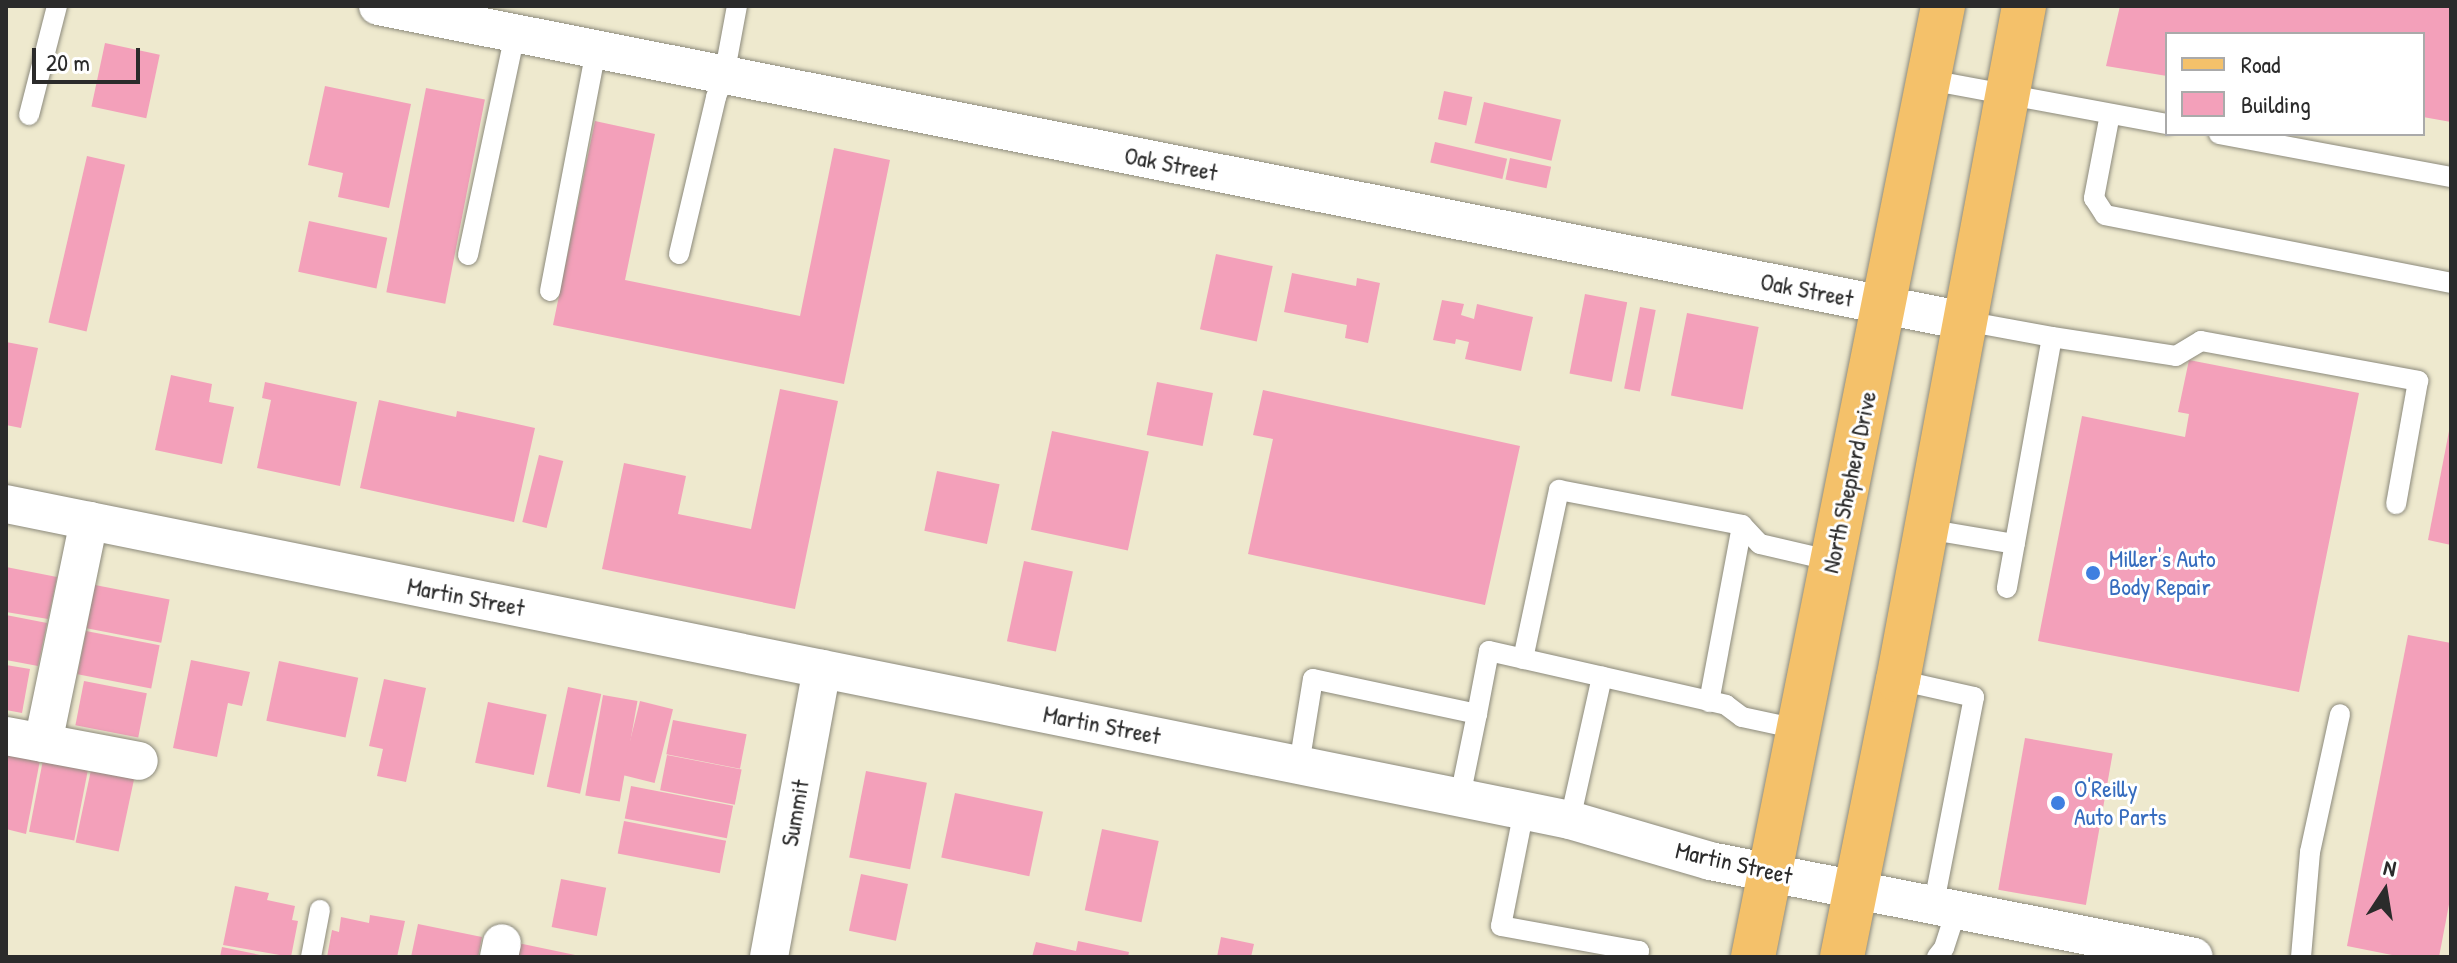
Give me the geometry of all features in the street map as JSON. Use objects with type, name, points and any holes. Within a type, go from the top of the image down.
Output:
[{"type":"main road","name":"North Shepherd Drive","points":[[1753,957],[1943,6]]},
{"type":"main road","points":[[1842,957],[1898,680],[2024,6]]},
{"type":"street","name":"Oak Street","points":[[378,6],[1965,321]]},
{"type":"street","name":"Martin Street","points":[[6,504],[1524,810],[1570,820],[1710,861],[2194,957]]},
{"type":"street","points":[[43,743],[89,521]]},
{"type":"street","name":"Summit","points":[[769,957],[822,669]]},
{"type":"street","points":[[6,736],[139,761]]},
{"type":"lane","points":[[29,115],[57,6]]},
{"type":"lane","points":[[679,254],[716,97],[724,76],[737,6]]},
{"type":"lane","points":[[468,255],[515,34]]},
{"type":"lane","points":[[550,291],[596,50]]},
{"type":"lane","points":[[1929,80],[2165,124]]},
{"type":"lane","points":[[2110,114],[2094,198],[2105,215],[2451,283]]},
{"type":"lane","points":[[2230,136],[2451,177]]},
{"type":"lane","points":[[1965,321],[2176,356],[2201,341],[2418,381],[2396,504]]},
{"type":"lane","points":[[2007,588],[2052,337]]},
{"type":"lane","points":[[1523,659],[1559,490],[1742,525],[1760,544],[1833,561]]},
{"type":"lane","points":[[1709,702],[1742,525]]},
{"type":"lane","points":[[1926,529],[2015,544]]},
{"type":"lane","points":[[1460,797],[1489,651],[1726,705],[1742,717],[1798,729]]},
{"type":"lane","points":[[1570,820],[1602,677]]},
{"type":"lane","points":[[1299,765],[1313,679],[1477,714]]},
{"type":"lane","points":[[1898,680],[1974,697],[1945,909],[1944,948],[1937,957]]},
{"type":"lane","points":[[2301,957],[2310,852],[2340,714]]},
{"type":"lane","points":[[1524,810],[1501,926],[1639,951],[1638,957]]},
{"type":"lane","points":[[311,957],[320,910]]},
{"type":"building","points":[[2120,6],[2451,6],[2451,122],[2425,117],[2425,32],[2165,32],[2165,76],[2106,66]]},
{"type":"building","points":[[105,43],[160,55],[146,118],[91,107]]},
{"type":"building","points":[[325,86],[411,104],[389,208],[338,197],[343,173],[308,165]]},
{"type":"building","points":[[426,88],[485,99],[445,304],[386,292]]},
{"type":"building","points":[[1444,91],[1472,97],[1466,125],[1438,119]]},
{"type":"building","points":[[1484,102],[1561,120],[1552,161],[1475,143]]},
{"type":"building","points":[[595,121],[655,134],[625,280],[800,316],[834,148],[890,160],[844,384],[553,325]]},
{"type":"building","points":[[1435,142],[1507,159],[1502,179],[1430,162]]},
{"type":"building","points":[[87,156],[125,165],[87,331],[49,323]]},
{"type":"building","points":[[1510,158],[1551,167],[1547,188],[1505,180]]},
{"type":"building","points":[[309,221],[387,238],[376,288],[298,272]]},
{"type":"building","points":[[1216,254],[1273,266],[1257,341],[1200,329]]},
{"type":"building","points":[[1292,273],[1356,286],[1357,278],[1380,283],[1368,343],[1345,338],[1347,325],[1284,312]]},
{"type":"building","points":[[1585,294],[1627,302],[1612,382],[1570,374]]},
{"type":"building","points":[[1442,300],[1464,304],[1461,315],[1474,319],[1477,304],[1533,317],[1521,371],[1465,359],[1469,342],[1456,339],[1455,344],[1433,340]]},
{"type":"building","points":[[1640,307],[1656,310],[1640,392],[1624,388]]},
{"type":"building","points":[[1687,313],[1759,327],[1743,409],[1671,395]]},
{"type":"building","points":[[6,342],[38,348],[21,428],[6,425]]},
{"type":"building","points":[[2189,360],[2359,393],[2299,692],[2038,641],[2082,416],[2185,437],[2189,414],[2178,412]]},
{"type":"building","points":[[171,375],[212,384],[209,402],[234,407],[222,464],[155,450]]},
{"type":"building","points":[[265,382],[357,402],[340,486],[257,468],[271,400],[262,398]]},
{"type":"building","points":[[1157,382],[1213,393],[1203,446],[1147,435]]},
{"type":"building","points":[[780,389],[838,401],[795,609],[602,569],[624,463],[686,476],[678,514],[751,529]]},
{"type":"building","points":[[1263,390],[1520,446],[1485,605],[1248,554],[1273,439],[1253,435]]},
{"type":"building","points":[[379,400],[456,417],[457,411],[535,428],[514,522],[360,488]]},
{"type":"building","points":[[2451,426],[2451,545],[2428,540]]},
{"type":"building","points":[[1052,431],[1149,452],[1128,550],[1031,530]]},
{"type":"building","points":[[539,455],[563,461],[547,528],[522,522]]},
{"type":"building","points":[[937,471],[1000,484],[987,544],[924,531]]},
{"type":"building","points":[[1024,561],[1073,571],[1056,652],[1007,641]]},
{"type":"building","points":[[6,567],[57,577],[48,619],[6,612]]},
{"type":"building","points":[[95,585],[170,600],[161,643],[87,628]]},
{"type":"building","points":[[6,615],[47,623],[38,666],[6,660]]},
{"type":"building","points":[[86,631],[160,645],[151,689],[78,674]]},
{"type":"building","points":[[2408,635],[2451,643],[2451,894],[2439,957],[2402,957],[2347,946]]},
{"type":"building","points":[[191,660],[250,672],[242,706],[228,703],[217,757],[173,748]]},
{"type":"building","points":[[279,661],[358,678],[346,738],[266,721]]},
{"type":"building","points":[[6,665],[30,669],[22,713],[6,710]]},
{"type":"building","points":[[384,679],[426,688],[406,782],[377,776],[383,749],[369,746]]},
{"type":"building","points":[[84,681],[147,693],[138,737],[75,725]]},
{"type":"building","points":[[568,687],[601,694],[580,794],[547,787]]},
{"type":"building","points":[[603,695],[637,701],[620,802],[585,795]]},
{"type":"building","points":[[640,701],[673,709],[655,783],[622,775]]},
{"type":"building","points":[[488,702],[547,714],[534,775],[475,763]]},
{"type":"building","points":[[673,720],[747,734],[740,769],[666,754]]},
{"type":"building","name":"O'Reilly Auto Parts","points":[[2025,738],[2113,753],[2086,905],[1998,890]]},
{"type":"building","points":[[6,753],[40,760],[26,834],[6,829]]},
{"type":"building","points":[[667,755],[742,770],[735,805],[660,790]]},
{"type":"building","points":[[43,760],[88,769],[74,840],[29,832]]},
{"type":"building","points":[[91,770],[134,779],[119,852],[76,842]]},
{"type":"building","points":[[866,771],[927,783],[910,869],[849,857]]},
{"type":"building","points":[[631,786],[733,806],[727,838],[625,818]]},
{"type":"building","points":[[955,793],[1043,812],[1029,876],[941,858]]},
{"type":"building","points":[[624,821],[726,841],[720,873],[618,853]]},
{"type":"building","points":[[1102,829],[1159,841],[1141,922],[1085,910]]},
{"type":"building","points":[[861,874],[908,884],[896,941],[849,931]]},
{"type":"building","points":[[561,879],[606,888],[597,936],[552,927]]},
{"type":"building","points":[[235,886],[269,893],[267,900],[295,906],[292,920],[298,921],[291,957],[223,945]]},
{"type":"building","points":[[370,915],[405,921],[397,957],[327,957],[332,930],[339,932],[341,917],[369,923]]},
{"type":"building","points":[[418,924],[482,937],[478,957],[411,957]]},
{"type":"building","points":[[1221,937],[1254,944],[1251,957],[1217,957]]},
{"type":"building","points":[[1078,941],[1129,952],[1128,957],[1032,957],[1036,942],[1076,951]]},
{"type":"building","points":[[518,943],[580,956],[515,957]]},
{"type":"building","points":[[222,947],[265,956],[265,957],[220,957]]},
{"type":"place","name":"Miller's Auto Body Repair","points":[[2093,573]]},
{"type":"place","name":"O'Reilly Auto Parts","points":[[2058,803]]}]
